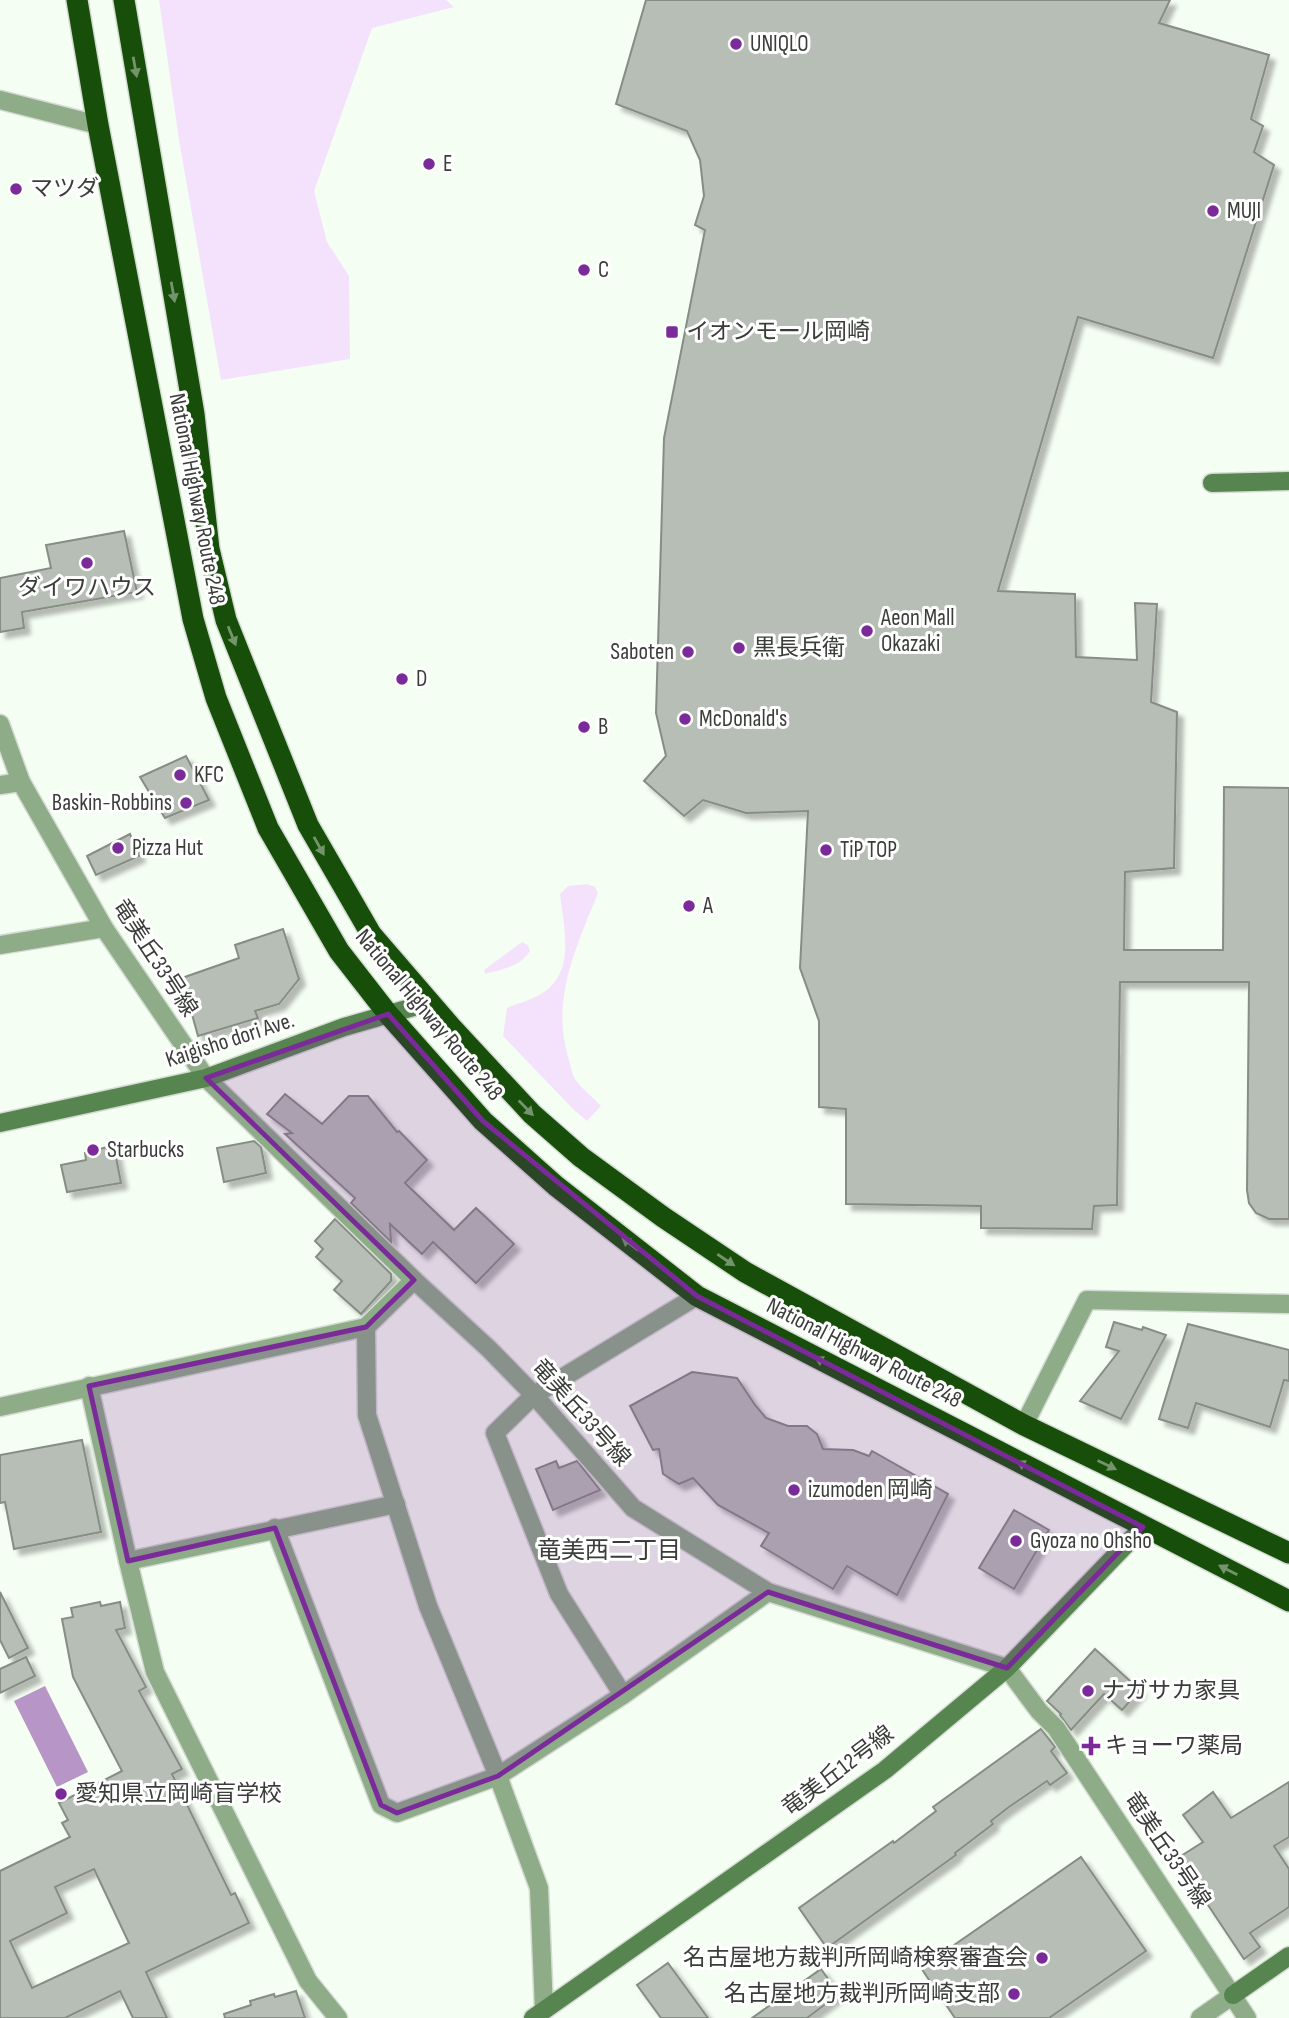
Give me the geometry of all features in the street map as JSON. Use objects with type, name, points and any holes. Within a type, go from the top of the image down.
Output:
[{"type":"highway","name":"National Highway Route 248","points":[[77,0],[98,125],[193,619],[216,698],[268,828],[339,951],[388,1014],[483,1121],[556,1186],[697,1296],[1289,1601]]},
{"type":"highway","name":"National Highway Route 248","points":[[124,0],[194,414],[209,549],[226,620],[308,825],[371,934],[452,1028],[532,1114],[581,1157],[663,1217],[745,1272],[1024,1425],[1289,1553]]},
{"type":"street","points":[[0,100],[98,125]]},
{"type":"street","points":[[1212,483],[1289,481]]},
{"type":"street","name":"竜美丘33号線","points":[[0,724],[21,782],[104,928],[206,1078],[489,1349],[534,1395],[633,1508],[768,1592],[1007,1668],[1039,1711],[1056,1728],[1247,2018]]},
{"type":"street","points":[[0,785],[21,782]]},
{"type":"street","points":[[0,945],[104,928]]},
{"type":"street","name":"Kaigisho dori Ave.","points":[[0,1124],[206,1078],[344,1027],[431,1002]]},
{"type":"street","points":[[0,1407],[366,1327],[414,1280]]},
{"type":"street","points":[[624,1695],[559,1594],[495,1433],[534,1395],[697,1296]]},
{"type":"street","points":[[1024,1425],[1087,1300],[1289,1304]]},
{"type":"street","points":[[366,1327],[367,1415],[428,1606],[498,1776],[538,1888],[539,2014]]},
{"type":"street","points":[[89,1386],[155,1672],[308,1980],[338,2018]]},
{"type":"street","points":[[128,1561],[396,1504]]},
{"type":"street","name":"竜美丘12号線","points":[[539,2014],[885,1770],[1007,1668],[1143,1527]]},
{"type":"street","points":[[275,1528],[381,1805],[397,1813],[498,1776],[624,1695],[768,1592]]},
{"type":"street","points":[[1200,2018],[1289,1956]]},
{"type":"highlighted area","points":[[388,1014],[483,1121],[697,1296],[1143,1527],[1007,1668],[768,1592],[498,1776],[397,1813],[381,1805],[275,1528],[128,1561],[89,1386],[366,1327],[414,1280],[206,1078]]},
{"type":"shaded area","points":[[159,0],[446,0],[454,7],[372,28],[314,191],[327,242],[349,276],[350,359],[221,380],[179,140]]},
{"type":"shaded area","points":[[587,884],[595,887],[598,893],[569,972],[563,1032],[575,1079],[601,1106],[587,1121],[503,1036],[507,1008],[539,995],[556,980],[562,969],[565,944],[560,894],[568,886]]},
{"type":"shaded area","points":[[522,942],[528,945],[530,951],[521,961],[485,974],[484,970]]},
{"type":"shaded area","points":[[45,1686],[88,1772],[57,1787],[14,1701]]},
{"type":"building","name":"Aeon Mall Okazaki","points":[[646,0],[1170,0],[1159,23],[1269,55],[1251,119],[1263,126],[1254,152],[1274,165],[1213,358],[1078,317],[998,591],[1075,594],[1076,657],[1137,660],[1135,603],[1157,604],[1151,702],[1177,712],[1174,868],[1125,872],[1124,950],[1223,950],[1224,787],[1289,788],[1289,1219],[1269,1219],[1256,1213],[1249,1203],[1249,982],[1120,982],[1117,1205],[1094,1206],[1092,1229],[981,1228],[981,1206],[846,1204],[846,1109],[819,1107],[819,1021],[800,968],[808,811],[746,813],[703,800],[684,816],[644,781],[666,756],[656,713],[664,438],[705,230],[695,225],[704,196],[700,160],[687,131],[616,104]]},
{"type":"building","points":[[124,531],[137,592],[22,612],[24,628],[0,632],[0,578],[51,568],[46,545]]},
{"type":"building","points":[[186,756],[209,800],[165,818],[140,777]]},
{"type":"building","points":[[130,834],[139,856],[96,875],[87,856]]},
{"type":"building","points":[[283,929],[299,979],[279,1004],[255,1011],[258,1018],[198,1036],[182,978],[239,958],[235,945]]},
{"type":"building","points":[[285,1094],[322,1124],[349,1096],[368,1096],[397,1132],[427,1160],[405,1183],[454,1230],[476,1208],[514,1244],[476,1283],[433,1242],[422,1254],[390,1224],[391,1242],[351,1203],[355,1198],[285,1134],[292,1133],[267,1114]]},
{"type":"building","points":[[254,1141],[261,1147],[266,1173],[224,1182],[217,1148]]},
{"type":"building","points":[[107,1147],[108,1153],[115,1152],[121,1183],[67,1192],[61,1165],[86,1160],[85,1153]]},
{"type":"building","points":[[335,1219],[391,1274],[391,1281],[361,1314],[334,1290],[342,1281],[316,1257],[323,1249],[315,1241]]},
{"type":"building","points":[[1114,1322],[1142,1330],[1143,1327],[1166,1335],[1121,1419],[1080,1401],[1119,1351],[1106,1347]]},
{"type":"building","points":[[1188,1324],[1289,1350],[1289,1381],[1284,1380],[1270,1427],[1196,1403],[1188,1428],[1159,1419]]},
{"type":"building","points":[[692,1372],[737,1378],[766,1418],[788,1426],[807,1426],[817,1434],[823,1449],[853,1450],[869,1456],[872,1451],[948,1494],[897,1595],[847,1566],[833,1589],[761,1546],[769,1533],[718,1505],[693,1478],[679,1484],[663,1474],[659,1449],[653,1450],[630,1406]]},
{"type":"building","points":[[82,1440],[101,1532],[14,1549],[5,1502],[0,1503],[0,1455]]},
{"type":"building","points":[[556,1461],[559,1468],[577,1461],[600,1490],[553,1510],[536,1469]]},
{"type":"building","points":[[1014,1510],[1049,1530],[1014,1589],[979,1568]]},
{"type":"building","points":[[0,1592],[28,1648],[9,1658],[0,1640]]},
{"type":"building","points":[[100,1602],[101,1606],[120,1602],[125,1628],[116,1630],[146,1687],[139,1691],[182,1769],[172,1774],[231,1895],[235,1893],[249,1923],[146,1972],[167,2018],[133,2018],[120,1991],[65,2018],[0,2018],[0,1871],[70,1837],[62,1823],[68,1820],[59,1803],[122,1771],[73,1677],[62,1619],[73,1617],[71,1608]],"holes":[[[94,1869],[129,1943],[32,1988],[10,1941],[67,1913],[55,1887]]]},
{"type":"building","points":[[1095,1649],[1140,1690],[1122,1710],[1104,1694],[1071,1730],[1061,1714],[1047,1701]]},
{"type":"building","points":[[26,1657],[35,1676],[0,1693],[0,1669]]},
{"type":"building","points":[[1041,1729],[1055,1747],[1051,1751],[1067,1773],[1050,1785],[1047,1781],[1009,1807],[991,1821],[993,1824],[955,1853],[956,1855],[827,1948],[799,1908],[893,1841],[894,1843],[936,1811],[933,1807]]},
{"type":"building","points":[[1289,1782],[1289,1837],[1274,1846],[1289,1869],[1289,1907],[1250,1933],[1260,1947],[1244,1959],[1196,1887],[1192,1889],[1173,1861],[1203,1842],[1183,1815],[1213,1792],[1231,1818]]},
{"type":"building","points":[[1081,1857],[1146,1951],[1049,2018],[955,2018],[921,1968]]},
{"type":"building","points":[[668,1963],[708,2018],[661,2018],[637,1985]]},
{"type":"building","points":[[821,1969],[839,1994],[807,2018],[752,2018]]},
{"type":"building","points":[[296,1991],[305,2018],[225,2018],[224,2014],[251,2005],[250,2001]]},
{"type":"place","name":"UNIQLO","points":[[736,44]]},
{"type":"place","name":"E","points":[[429,164]]},
{"type":"place","name":"マツダ","points":[[16,189]]},
{"type":"place","name":"MUJI","points":[[1213,211]]},
{"type":"place","name":"C","points":[[584,270]]},
{"type":"place","name":"イオンモール岡崎","points":[[672,332]]},
{"type":"place","name":"ダイワハウス","points":[[87,563]]},
{"type":"place","name":"Aeon Mall Okazaki","points":[[867,631]]},
{"type":"place","name":"黒長兵衛","points":[[739,648]]},
{"type":"place","name":"Saboten","points":[[688,652]]},
{"type":"place","name":"D","points":[[402,679]]},
{"type":"place","name":"McDonald's","points":[[685,719]]},
{"type":"place","name":"B","points":[[584,727]]},
{"type":"place","name":"KFC","points":[[180,775]]},
{"type":"place","name":"Baskin-Robbins","points":[[186,803]]},
{"type":"place","name":"Pizza Hut","points":[[118,848]]},
{"type":"place","name":"TiP TOP","points":[[826,850]]},
{"type":"place","name":"A","points":[[689,906]]},
{"type":"place","name":"Starbucks","points":[[93,1150]]},
{"type":"place","name":"izumoden 岡崎","points":[[794,1490]]},
{"type":"place","name":"Gyoza no Ohsho","points":[[1016,1541]]},
{"type":"place","name":"ナガサカ家具","points":[[1088,1691]]},
{"type":"place","name":"キョーワ薬局","points":[[1091,1746]]},
{"type":"place","name":"愛知県立岡崎盲学校","points":[[61,1794]]},
{"type":"place","name":"名古屋地方裁判所岡崎検察審査会","points":[[1042,1958]]},
{"type":"place","name":"名古屋地方裁判所岡崎支部","points":[[1014,1994]]},
{"type":"district","name":"竜美西二丁目","points":[[609,1550]]}]
